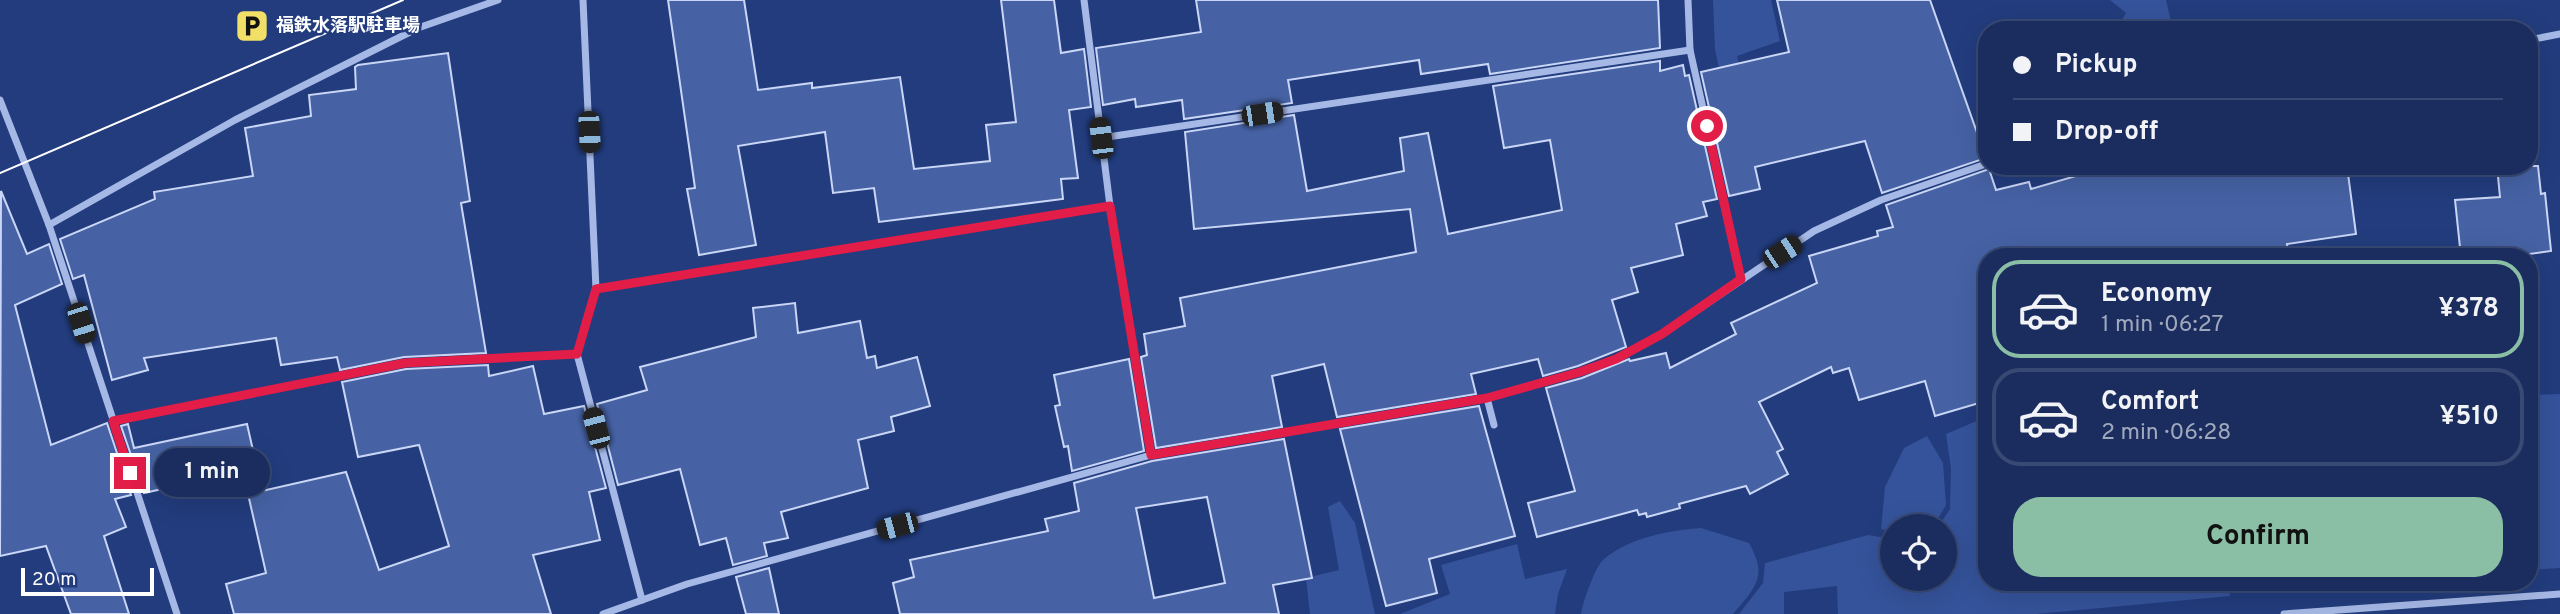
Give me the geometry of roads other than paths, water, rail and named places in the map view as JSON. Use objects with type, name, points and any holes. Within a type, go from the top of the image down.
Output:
[{"type":"street","points":[[49,225],[235,120],[406,34],[498,0]]},
{"type":"street","points":[[583,0],[596,289],[577,354],[642,600]]},
{"type":"street","points":[[1084,0],[1110,206],[1151,455]]},
{"type":"street","points":[[1688,0],[1690,50],[1741,279]]},
{"type":"street","points":[[2538,38],[2560,34]]},
{"type":"street","points":[[1101,138],[1690,50]]},
{"type":"street","points":[[0,100],[49,225],[177,614]]},
{"type":"street","points":[[603,614],[687,584],[1151,455],[1487,398],[1580,372],[1616,359],[1662,334],[1814,231],[1848,214],[1978,166]]},
{"type":"street","points":[[596,289],[1110,206]]},
{"type":"street","points":[[113,421],[405,363],[577,354]]},
{"type":"street","points":[[1487,398],[1494,425]]},
{"type":"street","points":[[2284,614],[2560,594]]},
{"type":"tram line","points":[[0,173],[403,0]]},
{"type":"place","name":"福鉄水落駅駐車場","points":[[252,26]]}]
